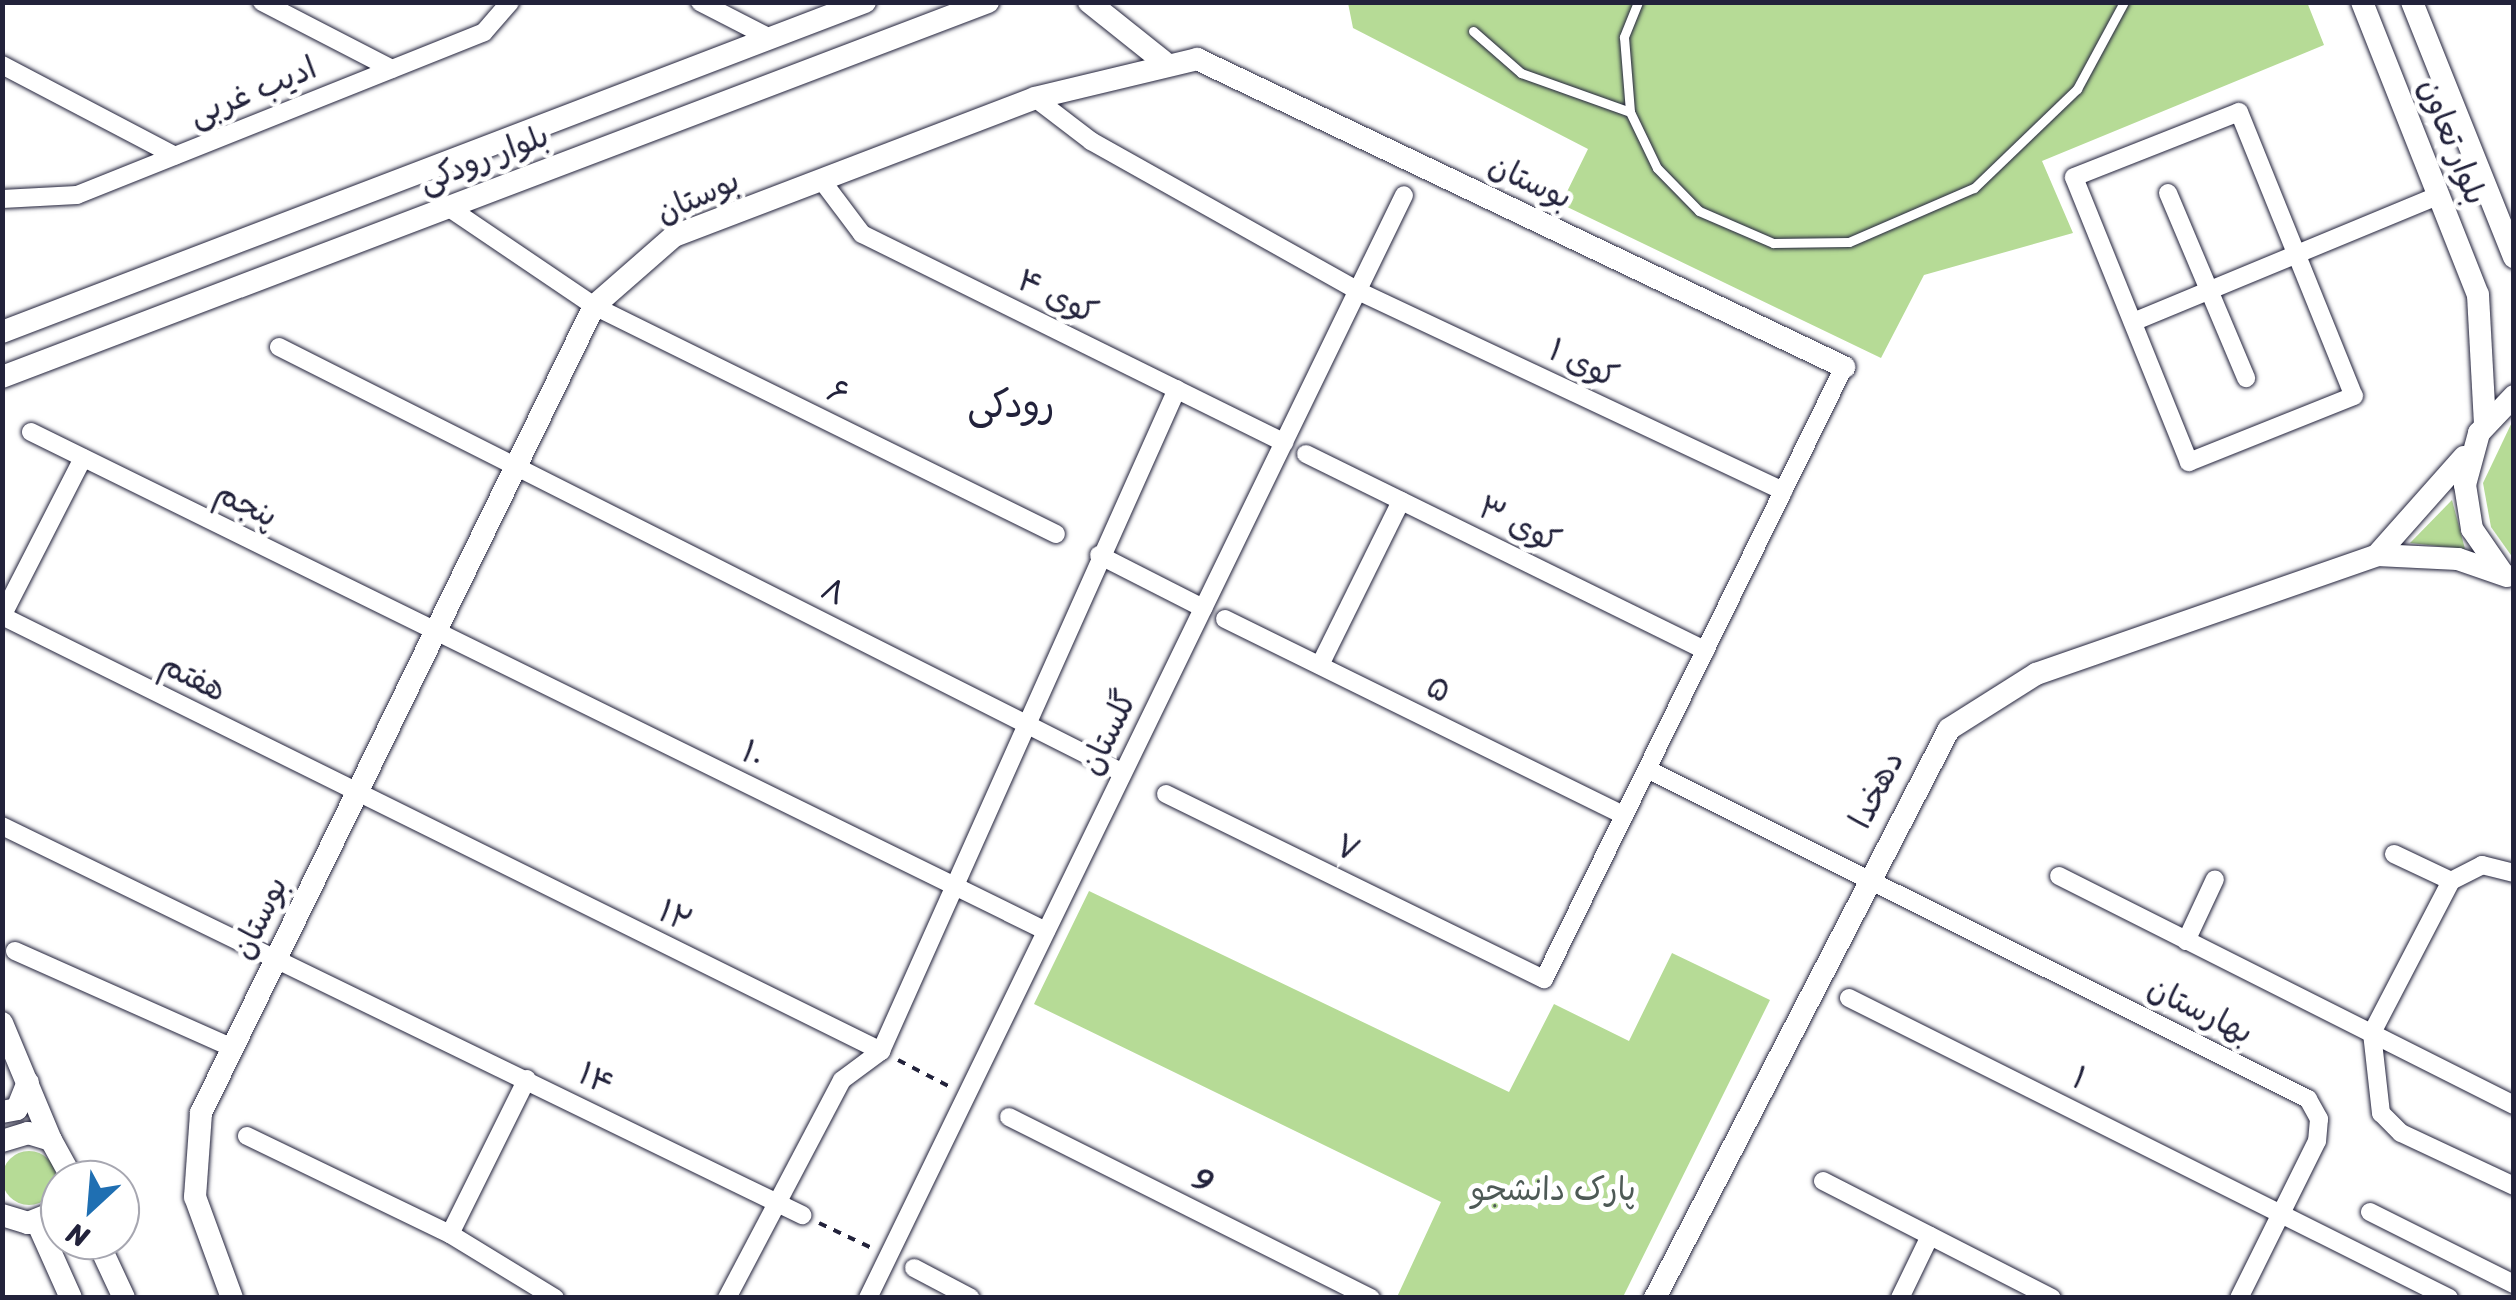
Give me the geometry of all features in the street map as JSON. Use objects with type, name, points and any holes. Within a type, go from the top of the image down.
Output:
[{"type":"street","points":[[262,2],[392,69]]},
{"type":"street","name":"ادیب غربی","points":[[2,199],[77,195],[484,32],[510,2]]},
{"type":"street","points":[[700,2],[770,38]]},
{"type":"street","name":"بلوار رودکی","points":[[2,332],[865,2]]},
{"type":"street","name":"بلوار رودکی","points":[[2,377],[988,2]]},
{"type":"street","points":[[1089,2],[1163,61]]},
{"type":"street","name":"بلوار تعاون","points":[[2362,2],[2483,315],[2480,433],[2468,514],[2510,578]]},
{"type":"street","name":"بلوار تعاون","points":[[2412,2],[2514,257]]},
{"type":"street","name":"بوستان","points":[[232,1298],[195,1197],[194,1158],[202,1113],[594,306],[674,236],[1035,98],[1163,61],[1197,60],[1844,367]]},
{"type":"street","points":[[2,65],[175,156]]},
{"type":"street","name":"کوی ۱","points":[[1035,98],[1091,141],[1358,291],[1783,492]]},
{"type":"street","points":[[2238,112],[2296,251],[2354,396],[2189,462],[2074,177],[2238,112]]},
{"type":"street","name":"کوی ۴","points":[[823,182],[862,234],[1284,443]]},
{"type":"street","points":[[2168,194],[2246,378]]},
{"type":"street","name":"گلستان","points":[[868,1298],[1404,195]]},
{"type":"street","points":[[2133,322],[2296,251],[2438,196]]},
{"type":"street","points":[[448,207],[594,306]]},
{"type":"street","name":"۶","points":[[594,306],[1056,534]]},
{"type":"street","name":"۸","points":[[280,347],[1123,773]]},
{"type":"street","points":[[1624,815],[1844,367]]},
{"type":"street","points":[[728,1298],[842,1080],[881,1051],[957,890],[1024,724],[1177,389]]},
{"type":"street","points":[[2378,556],[2429,506],[2480,433],[2514,396]]},
{"type":"street","name":"پنجم","points":[[31,432],[435,631]]},
{"type":"street","name":"کوی ۳","points":[[1306,454],[1705,650]]},
{"type":"street","points":[[2,616],[83,458]]},
{"type":"street","points":[[1320,666],[1401,501]]},
{"type":"street","points":[[1099,555],[1203,608]]},
{"type":"street","points":[[2378,556],[2458,559],[2510,578]]},
{"type":"street","name":"دهخدا","points":[[1655,1298],[1919,773],[1949,729],[1992,696],[2378,556]]},
{"type":"street","name":"هفتم","points":[[2,616],[356,794]]},
{"type":"street","name":"۵","points":[[1225,619],[1624,815]]},
{"type":"street","name":"۱۰","points":[[435,631],[1046,931]]},
{"type":"street","name":"بهارستان","points":[[1647,769],[2308,1099],[2318,1134],[2239,1298]]},
{"type":"street","name":"۱۲","points":[[356,794],[881,1051]]},
{"type":"street","name":"۷","points":[[1166,794],[1544,979],[1624,815]]},
{"type":"street","name":"۱۴","points":[[2,826],[802,1215]]},
{"type":"street","points":[[2394,854],[2451,881]]},
{"type":"street","points":[[2514,873],[2482,865],[2451,881],[2372,1033],[2381,1113],[2401,1132],[2514,1186]]},
{"type":"street","points":[[2059,876],[2514,1105]]},
{"type":"street","points":[[2186,941],[2215,880]]},
{"type":"street","points":[[15,951],[233,1048]]},
{"type":"street","name":"۱","points":[[1849,998],[2450,1298]]},
{"type":"street","points":[[2,1023],[62,1160]]},
{"type":"street","points":[[450,1234],[527,1079]]},
{"type":"street","points":[[2,1112],[17,1110],[28,1082]]},
{"type":"street","name":"9","points":[[1010,1117],[1370,1298]]},
{"type":"street","points":[[2,1141],[28,1133],[51,1140]]},
{"type":"street","points":[[248,1136],[450,1234],[556,1298]]},
{"type":"street","points":[[1822,1182],[2052,1298]]},
{"type":"street","points":[[2370,1212],[2511,1277]]},
{"type":"street","points":[[5,1218],[38,1222],[72,1298]]},
{"type":"street","points":[[1900,1298],[1930,1236]]},
{"type":"street","points":[[106,1260],[124,1298]]},
{"type":"street","points":[[914,1268],[971,1298]]},
{"type":"lane","points":[[1638,2],[1624,38],[1630,112],[1657,168],[1700,211],[1772,243],[1848,242],[1918,219],[2026,147],[2077,89],[2124,2]]},
{"type":"lane","points":[[1473,32],[1520,74],[1630,112]]},
{"type":"path","points":[[881,1051],[966,1095]]},
{"type":"path","points":[[802,1215],[888,1256]]},
{"type":"green space","points":[[2307,2],[2324,45],[2042,161],[2073,233],[1924,275],[1881,358],[1561,204],[1588,149],[1353,28],[1348,3]]},
{"type":"green space","points":[[2513,420],[2513,558],[2491,527],[2483,483]]},
{"type":"green space","points":[[2452,500],[2465,549],[2410,543]]},
{"type":"green space","name":"پارک دانشجو","points":[[1089,891],[1509,1092],[1554,1004],[1629,1041],[1672,953],[1770,1000],[1623,1297],[1397,1297],[1441,1202],[1034,1004]]},
{"type":"green space","points":[[29,1151],[48,1159],[40,1160],[40,1202],[29,1205],[10,1197],[2,1178],[10,1159]]},
{"type":"district","name":"رودکی","points":[[1011,405]]}]
